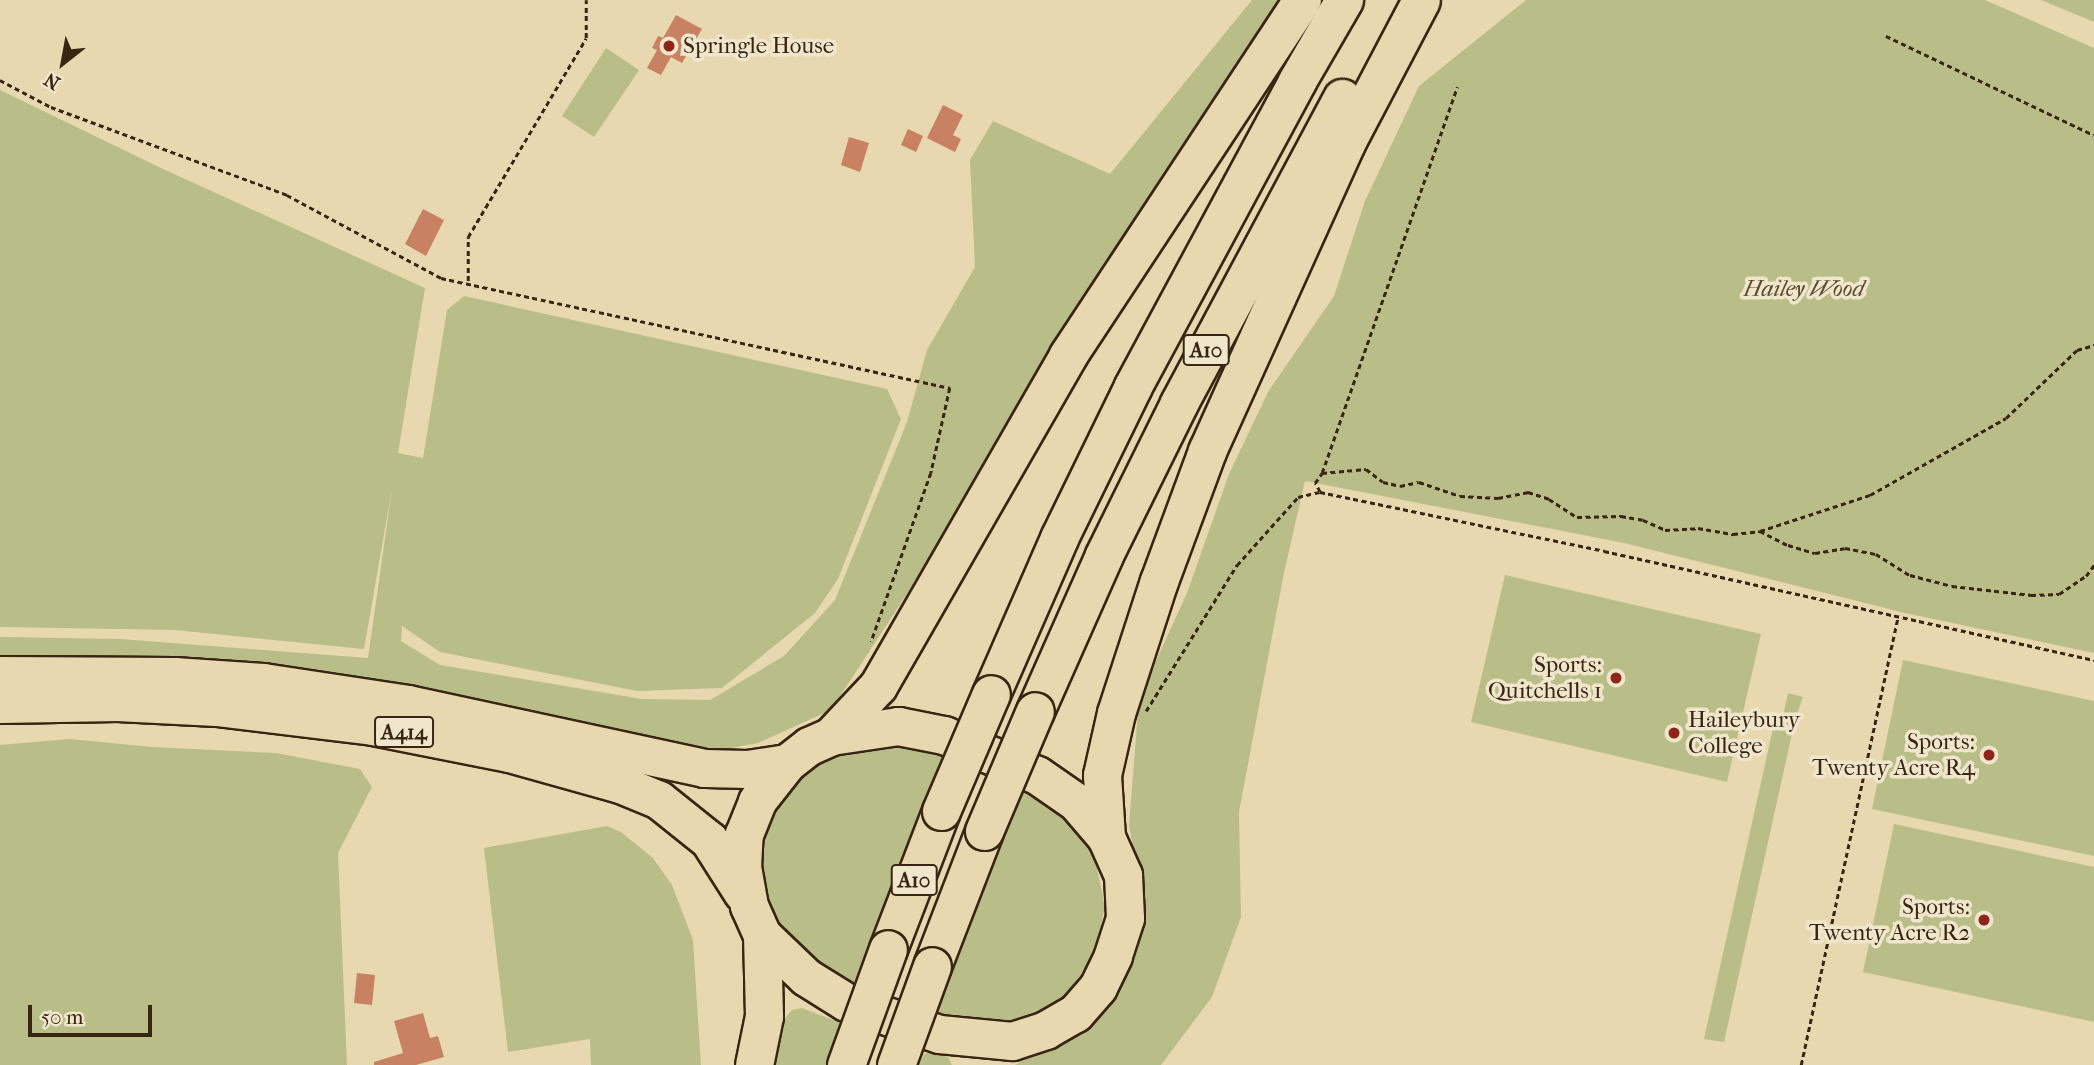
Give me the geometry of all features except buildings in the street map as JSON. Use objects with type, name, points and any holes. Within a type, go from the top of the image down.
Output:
[{"type":"highway","points":[[831,736],[878,686],[1068,355],[1302,0]]},
{"type":"highway","name":"A10","points":[[846,1065],[941,811],[1059,538],[1133,386],[1290,93],[1344,0]]},
{"type":"highway","name":"A10","points":[[896,1065],[984,831],[1104,555],[1179,403],[1269,231],[1399,0]]},
{"type":"highway","points":[[1106,837],[1102,775],[1115,713],[1159,581],[1207,451],[1346,143],[1421,0]]},
{"type":"highway","name":"A414","points":[[0,675],[174,676],[263,682],[470,716],[704,768],[747,769],[786,763]]},
{"type":"highway","name":"A414","points":[[0,705],[117,702],[302,716],[441,738],[579,772],[640,791],[679,813],[709,840],[726,861],[756,920]]},
{"type":"highway","points":[[754,1065],[764,1016],[756,920],[742,867],[744,834],[757,801],[786,763],[809,746],[831,736],[898,726],[944,735],[1037,775],[1076,802],[1106,837],[1123,875],[1125,918],[1113,956],[1098,987],[1075,1013],[1000,1053],[846,1002],[806,977],[756,920]]},
{"type":"path","points":[[468,281],[468,237],[586,38],[586,0]]},
{"type":"path","points":[[1886,36],[2094,135]]},
{"type":"path","points":[[0,80],[51,107],[287,195],[441,278],[468,281],[950,388],[931,473],[871,642]]},
{"type":"path","points":[[1320,492],[1315,483],[1322,473],[1457,87]]},
{"type":"path","points":[[1322,473],[1366,469],[1383,482],[1400,486],[1419,482],[1460,496],[1499,498],[1528,492],[1549,499],[1577,517],[1621,516],[1643,520],[1665,530],[1698,528],[1734,534],[1760,531],[1870,495],[2006,418],[2077,349],[2094,345]]},
{"type":"path","points":[[1142,719],[1237,565],[1298,496],[1320,492],[1748,582],[1898,618],[2094,660]]},
{"type":"path","points":[[1760,531],[1788,545],[1815,553],[1845,548],[1876,554],[1910,575],[1952,586],[2031,595],[2059,594],[2086,576],[2094,565]]},
{"type":"path","points":[[1801,1065],[1898,618]]},
{"type":"green space","points":[[1252,0],[1295,0],[831,710],[758,743],[699,754],[605,727],[440,697],[0,667],[0,637],[121,639],[368,658],[392,489],[364,649],[175,630],[0,627],[0,90],[161,168],[425,288],[398,453],[423,458],[447,310],[464,296],[887,389],[901,419],[838,579],[815,613],[722,688],[637,691],[440,652],[402,626],[401,641],[440,665],[642,699],[710,700],[784,656],[835,600],[907,422],[927,350],[975,267],[970,160],[993,121],[1110,174]]},
{"type":"green space","name":"Hailey Wood","points":[[1526,0],[1985,0],[2094,48],[2094,653],[1905,613],[1624,543],[1305,481],[1284,573],[1239,812],[1241,917],[1212,997],[1161,1065],[1015,1065],[1107,1009],[1140,942],[1139,877],[1129,826],[1139,698],[1187,593],[1229,474],[1268,392],[1334,296],[1365,201],[1419,86]]},
{"type":"green space","points":[[2041,0],[2094,0],[2094,22]]},
{"type":"green space","points":[[606,48],[639,70],[594,137],[562,116]]},
{"type":"green space","name":"Sports: Quitchells 1","points":[[1505,575],[1761,634],[1727,782],[1471,722]]},
{"type":"green space","name":"Sports: Twenty Acre R4","points":[[1903,660],[2094,701],[2094,856],[1872,809]]},
{"type":"green space","points":[[1788,693],[1803,697],[1795,720],[1724,1042],[1704,1039],[1776,715],[1783,716]]},
{"type":"green space","points":[[70,739],[152,747],[276,753],[360,769],[372,787],[338,853],[347,1065],[0,1065],[0,745]]},
{"type":"green space","points":[[867,740],[918,745],[943,756],[851,990],[798,962],[755,888],[762,820],[803,765]]},
{"type":"green space","points":[[1021,787],[1067,817],[1095,858],[1105,907],[1094,956],[1064,997],[1036,1015],[1004,1026],[931,1018]]},
{"type":"green space","name":"Sports: Twenty Acre R2","points":[[1894,824],[2094,867],[2094,1022],[1863,972]]},
{"type":"green space","points":[[607,826],[621,832],[653,858],[672,885],[693,940],[701,1065],[591,1065],[590,1039],[508,1052],[484,848]]},
{"type":"green space","points":[[802,1008],[846,1025],[832,1065],[771,1065],[777,1035],[786,1017],[792,1010]]},
{"type":"green space","points":[[934,1051],[948,1057],[952,1065],[919,1065],[924,1054]]},
{"type":"place","name":"Springle House","points":[[669,46]]},
{"type":"place","name":"Sports: Quitchells 1","points":[[1616,678]]},
{"type":"place","name":"Haileybury College","points":[[1674,733]]},
{"type":"place","name":"Sports: Twenty Acre R4","points":[[1989,755]]},
{"type":"place","name":"Sports: Twenty Acre R2","points":[[1984,920]]}]
